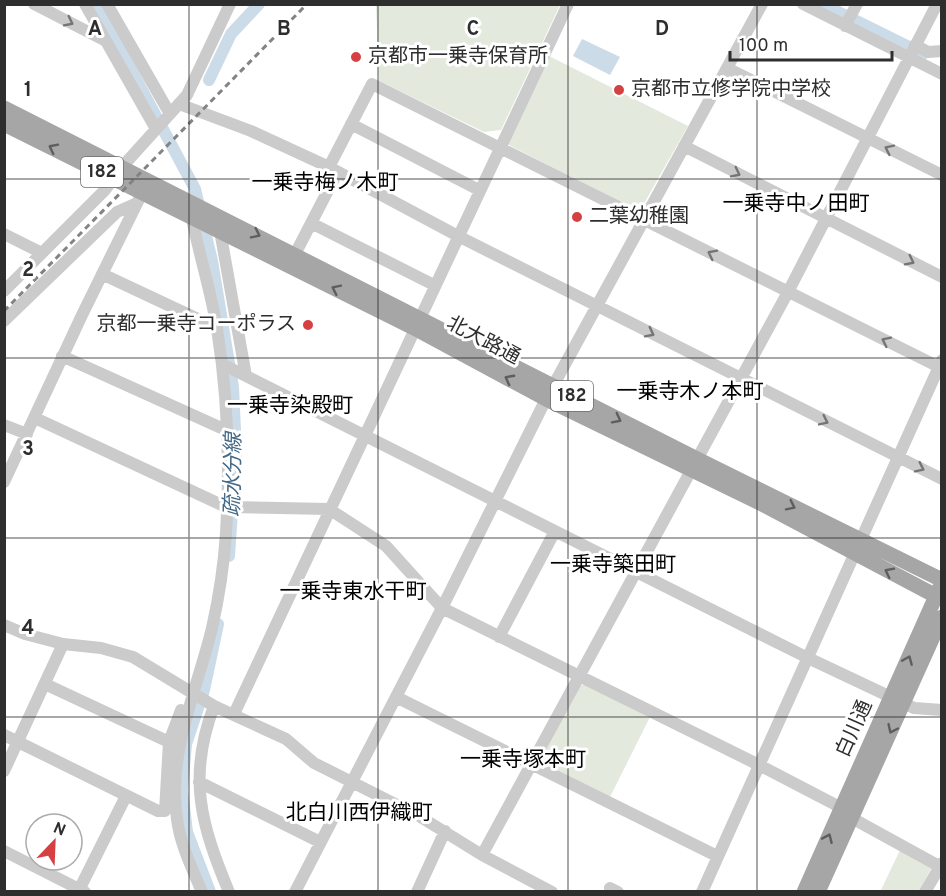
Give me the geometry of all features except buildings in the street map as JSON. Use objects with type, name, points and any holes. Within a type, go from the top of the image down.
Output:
[{"type":"main road","name":"北大路通","points":[[4,108],[118,173],[142,192],[203,216],[417,322],[550,393],[940,589]]},
{"type":"main road","name":"北大路通","points":[[4,124],[118,173]]},
{"type":"main road","name":"白川通","points":[[898,701],[940,589]]},
{"type":"main road","name":"白川通","points":[[818,891],[847,813],[898,701],[942,617]]},
{"type":"main road","name":"白川通","points":[[804,891],[847,813]]},
{"type":"street","points":[[34,4],[104,40]]},
{"type":"street","points":[[85,4],[104,40],[163,122]]},
{"type":"street","points":[[107,4],[163,122]]},
{"type":"street","points":[[4,291],[105,190],[194,85],[230,4]]},
{"type":"street","points":[[234,714],[568,4]]},
{"type":"street","points":[[295,891],[442,608],[494,500],[550,393],[762,4]]},
{"type":"street","points":[[803,4],[850,17],[912,51],[942,74]]},
{"type":"street","points":[[482,855],[741,380],[937,4]]},
{"type":"street","points":[[912,51],[942,51]]},
{"type":"street","points":[[727,68],[942,175]]},
{"type":"street","points":[[292,260],[311,222],[351,124],[372,84],[788,292],[940,364],[702,891]]},
{"type":"street","points":[[179,104],[251,131],[333,170],[741,380],[942,479]]},
{"type":"street","points":[[351,124],[479,190]]},
{"type":"street","points":[[684,146],[942,277]]},
{"type":"street","points":[[4,482],[142,192]]},
{"type":"street","points":[[4,321],[117,212],[142,192]]},
{"type":"street","points":[[203,216],[217,328],[232,369],[806,657],[914,708],[942,710]]},
{"type":"street","points":[[202,891],[180,835],[176,800],[176,766],[200,698],[231,507],[228,431],[232,369],[203,216]]},
{"type":"street","points":[[311,222],[434,285]]},
{"type":"street","points":[[4,234],[42,253]]},
{"type":"street","points":[[102,274],[217,328]]},
{"type":"street","points":[[62,356],[228,431]]},
{"type":"street","points":[[35,418],[231,507],[329,509],[387,546],[442,608],[759,765],[940,865],[925,891]]},
{"type":"street","points":[[4,425],[27,435]]},
{"type":"street","points":[[499,637],[555,531]]},
{"type":"street","points":[[4,625],[25,634],[63,644],[101,648],[133,657],[200,698],[286,739],[314,763],[445,831],[482,855],[544,889]]},
{"type":"street","points":[[4,771],[63,644]]},
{"type":"street","points":[[45,684],[169,742]]},
{"type":"street","points":[[396,697],[530,766],[717,856]]},
{"type":"street","points":[[4,735],[126,796],[158,811],[165,811],[169,742],[183,703],[200,698]]},
{"type":"street","points":[[200,698],[202,748],[199,782],[204,825],[229,891]]},
{"type":"street","points":[[199,782],[320,843]]},
{"type":"street","points":[[4,851],[81,891],[126,796]]},
{"type":"street","points":[[417,891],[445,831]]},
{"type":"shaded area","points":[[376,4],[560,5],[501,130],[484,132],[379,81]]},
{"type":"shaded area","points":[[547,55],[688,126],[642,207],[635,210],[509,145],[508,139]]},
{"type":"shaded area","points":[[587,684],[650,717],[609,799],[541,766],[539,757],[579,686]]},
{"type":"shaded area","points":[[901,848],[932,867],[919,891],[880,892]]},
{"type":"water","points":[[582,39],[620,57],[610,75],[573,56]]},
{"type":"waterway","name":"疏水分線","points":[[96,4],[195,189],[212,261],[233,387],[236,452],[229,556]]},
{"type":"waterway","points":[[209,80],[231,34],[259,4]]},
{"type":"waterway","points":[[822,4],[923,54]]},
{"type":"waterway","name":"疏水分線","points":[[210,892],[187,832],[182,790],[186,744],[204,690],[218,624]]},
{"type":"railway","points":[[4,311],[307,4]]},
{"type":"place","name":"京都市一乗寺保育所","points":[[356,57]]},
{"type":"place","name":"京都市立修学院中学校","points":[[619,90]]},
{"type":"place","name":"二葉幼稚園","points":[[577,217]]},
{"type":"place","name":"京都一乗寺コーポラス","points":[[308,325]]},
{"type":"district","name":"一乗寺梅ノ木町","points":[[325,183]]},
{"type":"district","name":"一乗寺中ノ田町","points":[[796,204]]},
{"type":"district","name":"一乗寺木ノ本町","points":[[690,392]]},
{"type":"district","name":"一乗寺染殿町","points":[[290,406]]},
{"type":"district","name":"一乗寺築田町","points":[[613,565]]},
{"type":"district","name":"一乗寺東水干町","points":[[353,592]]},
{"type":"district","name":"一乗寺塚本町","points":[[523,760]]},
{"type":"district","name":"北白川西伊織町","points":[[359,813]]}]
